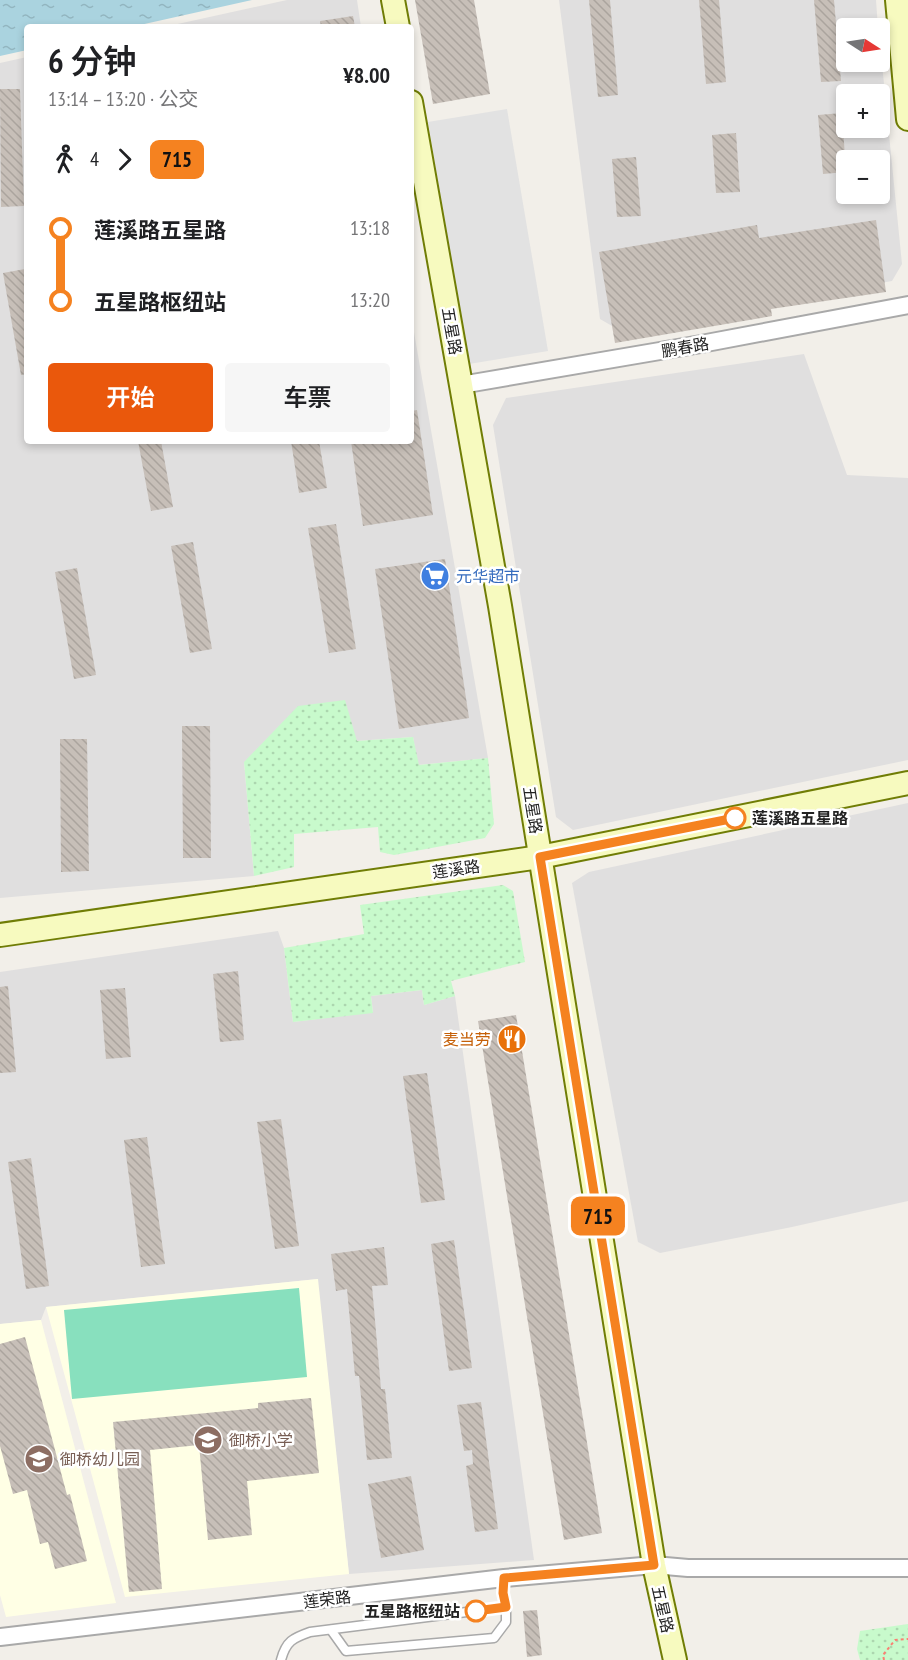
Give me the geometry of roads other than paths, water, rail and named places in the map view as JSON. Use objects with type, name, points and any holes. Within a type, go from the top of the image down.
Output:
[{"type":"street","points":[[393,0],[397,24]]},
{"type":"street","points":[[897,0],[908,119]]},
{"type":"street","name":"五星路","points":[[414,119],[502,617],[654,1565],[675,1660]]},
{"type":"street","name":"鹏春路","points":[[461,386],[908,306]]},
{"type":"street","name":"莲溪路","points":[[0,935],[540,857],[908,783]]},
{"type":"street","name":"莲荣路","points":[[0,1637],[504,1578],[654,1565],[688,1568],[908,1568]]},
{"type":"lane","points":[[331,1630],[345,1651],[494,1638],[506,1622],[504,1578]]},
{"type":"lane","points":[[281,1660],[284,1648],[295,1638],[310,1632],[506,1607]]},
{"type":"water","points":[[0,0],[252,0],[144,24],[24,24],[24,51],[0,56]]},
{"type":"place","name":"元华超市","points":[[435,576]]},
{"type":"place","name":"莲溪路五星路","points":[[735,818]]},
{"type":"place","name":"麦当劳","points":[[512,1039]]},
{"type":"place","name":"御桥小学","points":[[208,1440]]},
{"type":"place","name":"御桥幼儿园","points":[[39,1459]]},
{"type":"place","name":"五星路枢纽站","points":[[476,1611]]}]
